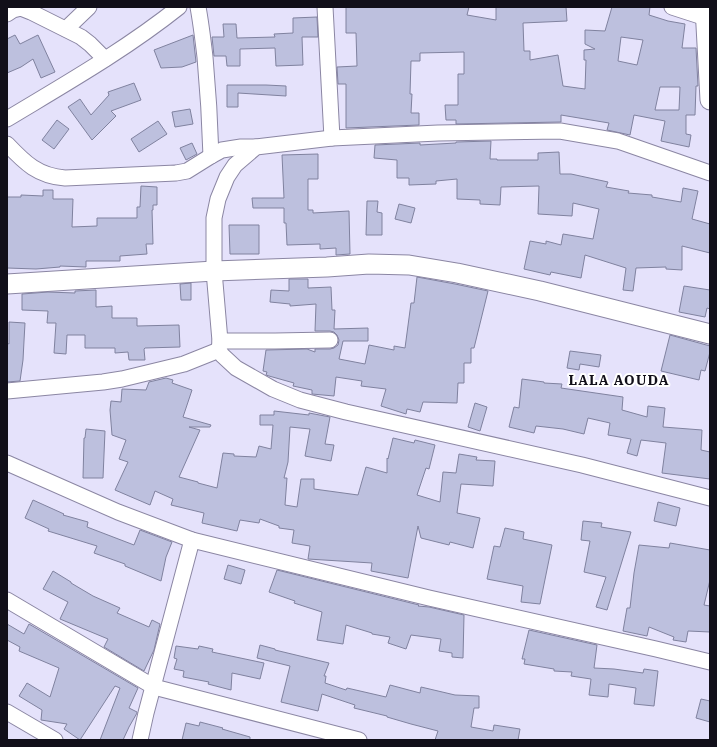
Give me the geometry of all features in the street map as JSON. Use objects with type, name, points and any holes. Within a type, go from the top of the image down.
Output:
[{"type":"main road","points":[[705,12],[710,100]]},
{"type":"main road","points":[[7,284],[368,264],[410,265],[457,272],[540,291],[710,334]]},
{"type":"street","points":[[66,29],[89,7]]},
{"type":"street","points":[[7,119],[105,59],[148,30],[178,7]]},
{"type":"street","points":[[198,7],[201,19],[207,80],[211,156]]},
{"type":"street","points":[[325,7],[332,138]]},
{"type":"street","points":[[672,7],[705,12]]},
{"type":"street","points":[[7,14],[13,10],[21,8],[81,37],[105,59]]},
{"type":"street","points":[[7,144],[24,161],[36,169],[55,177],[65,178],[176,173],[187,171],[222,150],[332,138],[438,133],[560,130],[618,141],[710,173]]},
{"type":"street","points":[[256,146],[235,165],[227,177],[218,199],[214,218],[214,272],[219,346],[222,355],[236,368],[273,389],[300,400],[346,412],[582,465],[710,498]]},
{"type":"street","points":[[7,391],[122,379],[184,364],[219,346],[275,341],[330,340]]},
{"type":"street","points":[[7,463],[118,512],[192,540],[429,598],[710,662]]},
{"type":"street","points":[[140,740],[192,540]]},
{"type":"street","points":[[7,600],[154,687],[359,740]]},
{"type":"street","points":[[7,712],[55,740]]},
{"type":"building","points":[[346,7],[469,7],[467,15],[496,20],[496,7],[566,7],[567,21],[523,23],[524,51],[530,51],[530,60],[558,55],[563,86],[585,89],[586,60],[584,60],[584,50],[595,49],[585,44],[585,30],[605,31],[612,7],[650,7],[649,15],[668,21],[685,24],[682,48],[696,48],[698,86],[696,86],[695,115],[686,115],[686,134],[691,135],[689,147],[661,141],[665,121],[634,115],[630,135],[607,130],[609,123],[561,115],[561,122],[456,124],[456,120],[446,120],[445,105],[458,105],[458,74],[464,74],[464,52],[420,53],[420,61],[411,61],[411,113],[419,113],[419,125],[346,128],[346,84],[338,84],[337,67],[357,66],[356,33],[346,33]],"holes":[[[621,37],[643,40],[637,65],[618,61]],[[660,87],[680,87],[679,110],[655,110]]]},
{"type":"building","points":[[317,17],[318,37],[302,37],[303,65],[276,66],[275,48],[240,49],[240,66],[227,66],[226,56],[214,56],[212,37],[224,37],[223,24],[236,24],[237,38],[275,37],[274,34],[293,33],[293,18]]},
{"type":"building","points":[[15,35],[20,44],[38,35],[55,72],[41,78],[33,59],[21,67],[7,73],[7,39]]},
{"type":"building","points":[[193,35],[196,62],[182,67],[161,68],[154,50]]},
{"type":"building","points":[[134,83],[141,100],[111,111],[116,116],[92,140],[68,107],[80,99],[91,115],[109,95],[108,92]]},
{"type":"building","points":[[227,85],[286,86],[286,96],[238,93],[238,107],[227,107]]},
{"type":"building","points":[[190,109],[193,124],[175,127],[172,112]]},
{"type":"building","points":[[57,120],[69,129],[54,149],[42,140]]},
{"type":"building","points":[[158,121],[167,134],[139,152],[131,139]]},
{"type":"building","points":[[491,141],[490,159],[538,160],[538,153],[559,152],[560,174],[571,174],[608,182],[606,187],[629,191],[628,193],[652,195],[652,197],[681,202],[683,188],[698,191],[692,219],[710,224],[710,253],[682,246],[682,270],[666,269],[666,267],[636,268],[633,291],[623,290],[626,268],[585,255],[581,278],[551,272],[550,275],[524,269],[530,241],[546,244],[546,241],[561,245],[563,234],[593,239],[599,209],[573,203],[572,216],[538,214],[539,186],[501,187],[500,205],[480,204],[480,200],[457,199],[457,179],[436,181],[436,184],[409,185],[409,178],[397,178],[397,160],[374,158],[375,145],[420,143],[420,145]]},
{"type":"building","points":[[192,143],[197,154],[186,160],[180,148]]},
{"type":"building","points":[[318,154],[318,179],[308,179],[308,210],[313,210],[313,213],[349,211],[350,254],[336,255],[336,248],[320,249],[320,244],[287,245],[286,223],[284,223],[284,208],[253,208],[252,198],[284,198],[282,155]]},
{"type":"building","points":[[141,186],[157,187],[157,205],[153,205],[152,210],[153,244],[146,244],[147,254],[120,256],[120,261],[86,261],[86,267],[60,266],[36,269],[7,268],[7,197],[21,197],[21,195],[43,196],[43,190],[53,190],[53,199],[73,199],[72,227],[97,226],[97,218],[137,218],[137,207],[140,207]]},
{"type":"building","points":[[367,201],[378,201],[377,212],[382,213],[382,235],[366,235]]},
{"type":"building","points":[[399,204],[415,208],[411,223],[395,219]]},
{"type":"building","points":[[229,225],[259,225],[259,254],[230,254]]},
{"type":"building","points":[[417,277],[488,291],[474,348],[471,348],[471,363],[464,363],[464,383],[458,383],[457,403],[423,402],[420,412],[407,409],[406,414],[381,406],[386,389],[361,386],[362,381],[336,377],[334,396],[312,394],[312,390],[293,386],[294,383],[266,375],[267,372],[263,371],[266,350],[307,349],[315,352],[315,349],[330,349],[338,345],[339,340],[334,332],[315,331],[316,304],[290,306],[290,304],[270,302],[271,290],[289,291],[289,279],[308,279],[308,288],[331,287],[332,310],[335,310],[334,329],[368,328],[368,341],[343,341],[339,359],[365,364],[369,345],[394,350],[394,346],[405,348],[411,303],[414,303]]},
{"type":"building","points":[[191,283],[191,300],[181,300],[180,284]]},
{"type":"building","points":[[684,286],[710,290],[710,309],[707,308],[705,317],[679,312]]},
{"type":"building","points":[[96,290],[96,307],[112,306],[112,318],[137,318],[137,326],[179,325],[180,347],[145,348],[145,360],[129,360],[128,352],[115,353],[115,348],[85,348],[85,335],[67,335],[66,354],[54,353],[56,323],[47,323],[48,311],[22,310],[22,294],[48,292],[75,293],[75,291]]},
{"type":"building","points":[[9,322],[25,323],[20,381],[7,382],[7,343],[9,344]]},
{"type":"building","points":[[670,335],[710,346],[705,371],[701,370],[699,380],[661,371]]},
{"type":"building","points":[[570,351],[601,355],[599,367],[580,364],[579,370],[567,368]]},
{"type":"building","points":[[166,378],[173,380],[172,383],[192,390],[183,417],[211,425],[210,427],[189,427],[200,430],[179,477],[217,488],[223,453],[234,454],[234,456],[256,457],[259,446],[271,449],[273,425],[260,425],[260,415],[274,415],[274,411],[309,415],[309,413],[330,417],[325,444],[334,445],[331,461],[305,456],[310,429],[290,427],[288,462],[284,478],[287,478],[285,505],[297,507],[301,479],[314,479],[314,489],[358,495],[366,467],[387,473],[387,458],[388,459],[393,438],[414,443],[415,440],[435,445],[429,469],[426,468],[417,495],[440,502],[443,472],[456,473],[459,454],[477,457],[476,460],[495,461],[493,486],[461,484],[457,513],[480,518],[473,548],[450,542],[449,545],[421,538],[418,526],[408,578],[371,571],[372,563],[308,559],[310,546],[292,543],[294,530],[279,528],[279,526],[260,519],[259,523],[240,520],[237,531],[202,523],[204,513],[171,505],[173,499],[155,491],[150,505],[115,490],[128,462],[119,459],[126,440],[112,435],[110,410],[111,401],[121,402],[122,389],[146,390],[149,382]]},
{"type":"building","points":[[522,379],[544,383],[562,384],[561,388],[623,397],[622,410],[647,417],[648,406],[665,408],[663,427],[702,430],[701,450],[710,452],[710,479],[662,473],[666,443],[641,440],[637,456],[627,453],[631,439],[608,435],[610,423],[588,418],[584,434],[563,429],[536,426],[534,433],[509,427],[514,407],[519,408]]},
{"type":"building","points":[[475,403],[487,407],[480,431],[468,427]]},
{"type":"building","points":[[86,429],[105,431],[103,478],[83,478],[84,438]]},
{"type":"building","points":[[33,500],[64,514],[63,515],[88,522],[87,527],[134,545],[140,530],[172,542],[166,557],[161,581],[125,566],[125,564],[94,553],[97,546],[48,531],[49,529],[25,518]]},
{"type":"building","points":[[658,502],[680,508],[676,526],[654,521]]},
{"type":"building","points":[[583,521],[602,523],[601,527],[631,532],[607,610],[596,607],[606,577],[584,572],[590,541],[581,540]]},
{"type":"building","points":[[505,528],[524,532],[523,539],[552,545],[540,604],[521,602],[523,586],[487,579],[494,546],[500,547]]},
{"type":"building","points":[[670,543],[710,550],[710,580],[704,605],[710,606],[710,632],[688,631],[686,642],[673,640],[674,637],[649,627],[647,636],[623,631],[627,608],[630,608],[639,545],[669,548]]},
{"type":"building","points":[[228,565],[245,570],[241,584],[224,579]]},
{"type":"building","points":[[277,570],[419,605],[418,606],[464,615],[463,658],[452,657],[452,653],[439,651],[441,639],[411,635],[406,649],[388,643],[390,637],[372,634],[346,625],[343,644],[317,640],[322,612],[294,603],[295,601],[269,592]]},
{"type":"building","points":[[53,571],[93,596],[120,608],[117,613],[149,627],[152,620],[160,624],[154,650],[144,671],[104,647],[108,639],[60,619],[68,602],[43,589]]},
{"type":"building","points":[[7,624],[24,634],[29,624],[138,688],[129,708],[137,713],[123,740],[100,740],[120,688],[115,686],[80,740],[64,729],[67,724],[41,720],[42,710],[19,696],[27,683],[50,697],[59,668],[19,651],[20,647],[7,640]]},
{"type":"building","points":[[529,630],[597,645],[594,668],[643,673],[644,669],[658,671],[654,706],[634,704],[636,688],[609,684],[608,697],[589,695],[591,679],[571,676],[572,672],[554,671],[554,669],[524,664],[525,659],[522,659]]},
{"type":"building","points":[[260,645],[329,663],[324,676],[326,676],[325,683],[346,690],[347,688],[386,697],[390,685],[420,693],[421,687],[455,695],[479,696],[479,708],[474,708],[471,727],[493,731],[494,725],[520,729],[518,740],[435,740],[438,731],[354,708],[355,705],[322,694],[318,711],[281,702],[290,666],[257,658]]},
{"type":"building","points":[[176,646],[198,649],[199,646],[213,649],[212,652],[264,663],[260,679],[232,673],[231,690],[208,684],[209,682],[183,677],[184,671],[174,669],[177,659],[174,658]]},
{"type":"building","points":[[701,699],[710,701],[710,722],[696,718]]},
{"type":"building","points":[[200,722],[250,737],[250,740],[182,740],[186,723],[199,726]]},
{"type":"district","name":"LALA AOUDA","points":[[619,380]]}]
